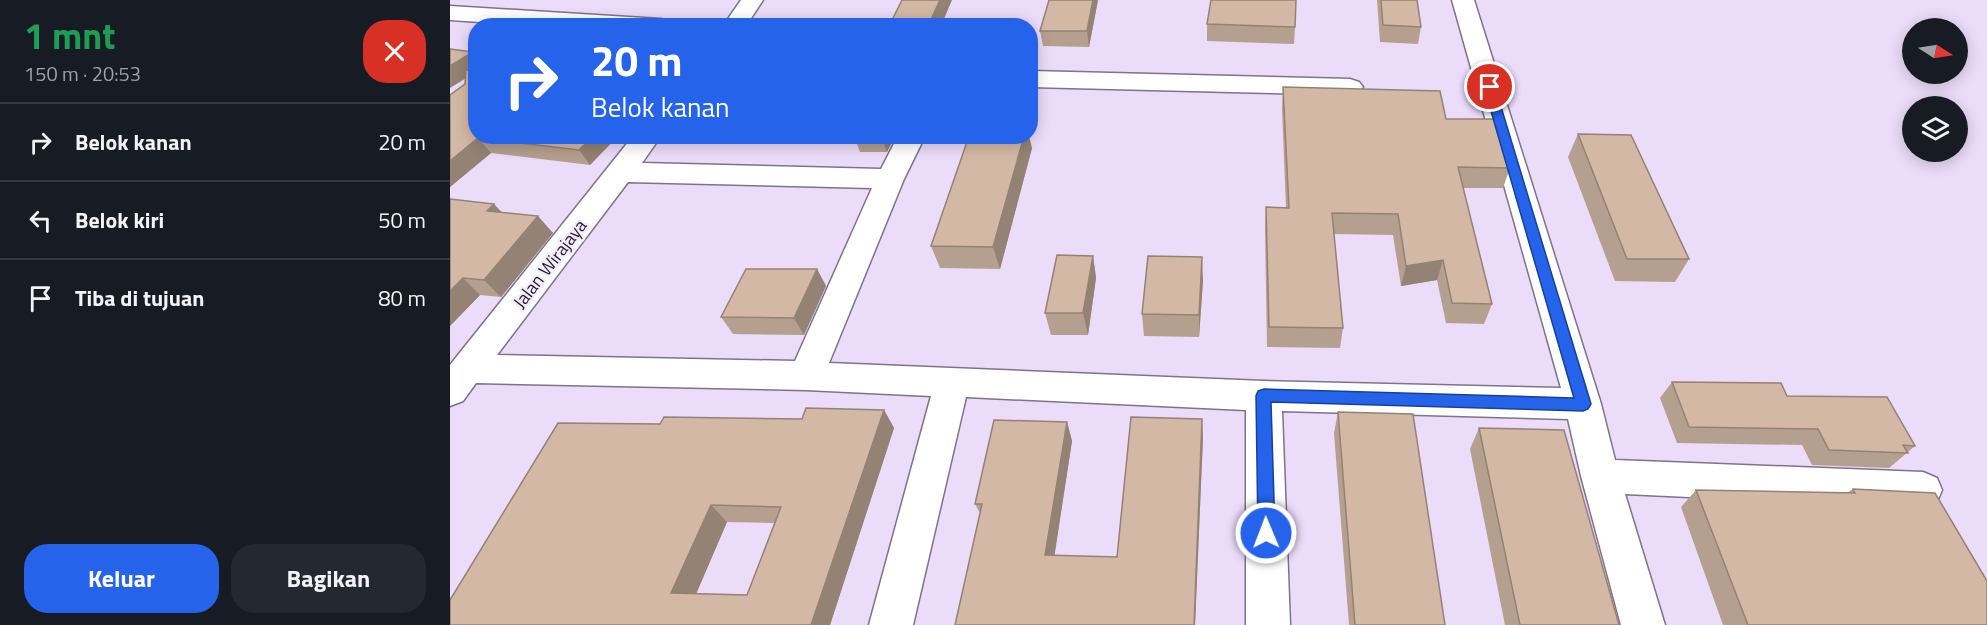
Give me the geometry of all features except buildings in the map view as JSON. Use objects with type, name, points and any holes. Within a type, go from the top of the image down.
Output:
[{"type":"street","points":[[740,18],[752,0]]},
{"type":"street","points":[[1463,0],[1583,404],[1600,476],[1643,625]]},
{"type":"street","points":[[450,14],[502,18]]},
{"type":"street","points":[[1038,79],[1350,87]]},
{"type":"street","name":"Jalan Wirajaya","points":[[459,380],[642,144]]},
{"type":"street","points":[[806,376],[890,179],[908,144]]},
{"type":"street","points":[[621,172],[890,179]]},
{"type":"street","points":[[459,380],[806,376],[1264,396],[1583,404]]},
{"type":"street","points":[[891,625],[952,384]]},
{"type":"street","points":[[1264,396],[1269,625]]},
{"type":"street","points":[[1600,476],[1923,490]]},
{"type":"route","points":[[1266,533],[1264,396],[1583,404],[1490,87]]}]
